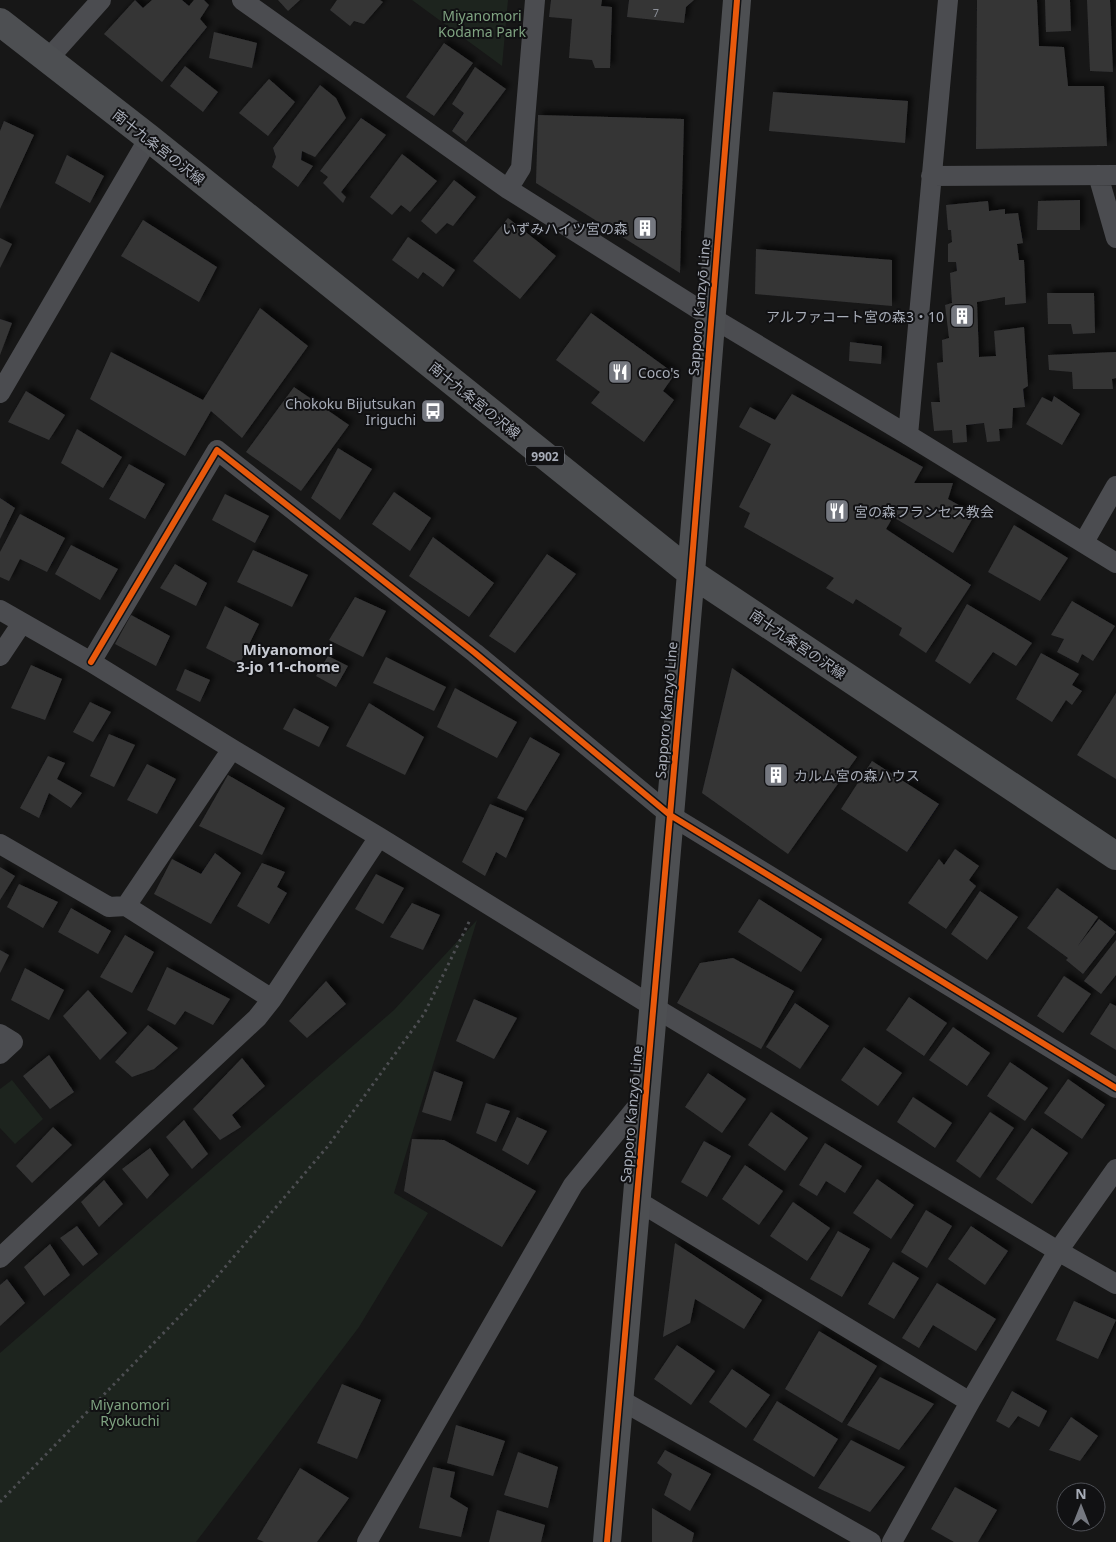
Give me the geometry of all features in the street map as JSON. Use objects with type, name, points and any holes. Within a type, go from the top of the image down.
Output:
[{"type":"main road","name":"Sapporo Kanzyō Line","points":[[607,1542],[691,573],[737,0]]},
{"type":"main road","name":"南十九条宮の沢線","points":[[0,22],[149,138],[691,573],[1116,856]]},
{"type":"street","points":[[48,59],[101,0]]},
{"type":"street","points":[[242,0],[508,189],[711,317],[1116,563]]},
{"type":"street","points":[[508,189],[521,168],[535,0]]},
{"type":"street","points":[[908,435],[948,0]]},
{"type":"street","points":[[0,393],[149,138]]},
{"type":"street","points":[[931,176],[1107,175],[1116,238]]},
{"type":"street","points":[[91,662],[217,450],[475,653],[670,815],[1116,1088]]},
{"type":"street","points":[[1084,542],[1116,486]]},
{"type":"street","points":[[0,610],[91,662],[652,1006],[1058,1251],[1116,1284]]},
{"type":"street","points":[[0,656],[22,623]]},
{"type":"street","points":[[126,906],[232,749]]},
{"type":"street","points":[[0,1258],[257,1018],[272,999],[379,837]]},
{"type":"street","points":[[0,844],[109,907],[126,906],[272,999]]},
{"type":"street","points":[[0,1034],[13,1042],[0,1054]]},
{"type":"street","points":[[367,1542],[573,1185],[645,1097]]},
{"type":"street","points":[[892,1542],[970,1402],[1058,1251],[1116,1169]]},
{"type":"street","points":[[636,1200],[970,1402]]},
{"type":"street","points":[[619,1399],[871,1542]]},
{"type":"path","points":[[0,1502],[209,1286],[328,1146],[424,1014],[471,919]]},
{"type":"green space","name":"Miyanomori Kodama Park","points":[[412,0],[508,0],[502,66]]},
{"type":"green space","name":"Miyanomori Ryokuchi","points":[[477,920],[394,1193],[428,1213],[359,1327],[196,1542],[0,1542],[0,1353],[394,1010]]},
{"type":"green space","points":[[12,1080],[43,1119],[15,1144],[0,1128],[0,1089]]},
{"type":"building","points":[[135,0],[143,8],[152,0],[182,0],[189,6],[194,0],[204,0],[209,5],[200,19],[207,27],[162,82],[104,34]]},
{"type":"building","points":[[278,0],[300,0],[288,11]]},
{"type":"building","points":[[337,0],[380,0],[383,2],[364,24],[354,21],[350,26],[330,10]]},
{"type":"building","points":[[551,0],[602,0],[601,6],[612,7],[610,68],[595,68],[592,60],[569,58],[572,19],[549,17]]},
{"type":"building","points":[[629,0],[694,0],[686,7],[684,23],[627,17]]},
{"type":"building","points":[[977,0],[1037,0],[1039,46],[1064,47],[1068,86],[1104,86],[1107,146],[976,149]]},
{"type":"building","points":[[1045,0],[1070,0],[1071,31],[1046,32]]},
{"type":"building","points":[[1087,0],[1110,0],[1113,72],[1090,71]]},
{"type":"building","points":[[214,32],[257,43],[252,68],[209,58]]},
{"type":"building","points":[[444,43],[473,63],[434,116],[406,97]]},
{"type":"building","points":[[185,66],[218,92],[203,112],[170,86]]},
{"type":"building","points":[[475,67],[506,89],[466,142],[452,131],[464,113],[452,104]]},
{"type":"building","points":[[269,79],[295,102],[268,136],[239,113]]},
{"type":"building","points":[[320,85],[336,98],[346,118],[315,157],[302,151],[301,160],[313,166],[298,187],[272,167],[276,157],[273,148]]},
{"type":"building","points":[[773,92],[908,101],[905,143],[769,131]]},
{"type":"building","name":"いずみハイツ宮の森","points":[[538,115],[684,119],[680,273],[536,183]]},
{"type":"building","points":[[361,118],[386,135],[341,192],[346,197],[343,203],[323,183],[328,177],[320,171]]},
{"type":"building","points":[[4,121],[34,135],[0,209],[0,131]]},
{"type":"building","points":[[402,154],[437,181],[410,212],[401,205],[392,215],[370,197]]},
{"type":"building","points":[[67,155],[104,176],[90,203],[55,183]]},
{"type":"building","points":[[454,180],[476,197],[453,226],[447,223],[436,234],[421,221]]},
{"type":"building","points":[[1080,200],[1080,230],[1037,230],[1038,201]]},
{"type":"building","name":"アルファコート宮の森3・10","points":[[988,201],[989,211],[1005,209],[1005,214],[1018,213],[1023,243],[1017,244],[1019,260],[1024,260],[1026,303],[1005,305],[1005,297],[977,302],[979,357],[996,356],[994,331],[1024,327],[1028,386],[1023,389],[1025,407],[1013,408],[1012,428],[999,429],[1000,441],[987,442],[984,423],[966,425],[967,442],[953,443],[952,430],[934,431],[931,402],[940,402],[937,363],[943,362],[942,340],[949,338],[945,305],[952,303],[950,273],[957,271],[956,262],[948,262],[948,244],[952,242],[951,230],[948,230],[946,205]]},
{"type":"building","points":[[508,218],[556,256],[520,299],[473,261]]},
{"type":"building","points":[[143,220],[217,267],[199,302],[121,256]]},
{"type":"building","points":[[408,237],[455,270],[443,287],[423,272],[418,279],[392,260]]},
{"type":"building","points":[[0,238],[12,244],[0,268]]},
{"type":"building","points":[[756,249],[892,260],[892,306],[755,294]]},
{"type":"building","points":[[1047,293],[1094,293],[1095,333],[1073,334],[1071,324],[1048,324]]},
{"type":"building","points":[[260,308],[308,346],[242,438],[211,411],[185,456],[90,399],[111,352],[203,400]]},
{"type":"building","points":[[591,313],[675,374],[663,391],[674,400],[644,442],[591,403],[600,392],[556,360]]},
{"type":"building","points":[[0,319],[12,323],[0,355]]},
{"type":"building","points":[[850,342],[882,346],[881,364],[849,361]]},
{"type":"building","points":[[1116,352],[1116,378],[1112,379],[1113,389],[1073,389],[1072,372],[1049,370],[1048,355]]},
{"type":"building","points":[[294,387],[349,425],[301,491],[246,452]]},
{"type":"building","points":[[26,391],[65,415],[49,440],[8,422]]},
{"type":"building","points":[[792,394],[923,467],[914,483],[953,483],[948,499],[975,514],[953,553],[893,517],[886,529],[971,585],[926,653],[899,635],[902,628],[856,599],[853,604],[826,588],[834,578],[744,527],[750,513],[739,507],[771,444],[739,427],[750,407],[775,420]]},
{"type":"building","points":[[1054,396],[1080,414],[1062,445],[1026,424],[1042,397],[1052,402]]},
{"type":"building","points":[[77,429],[122,457],[103,488],[61,463]]},
{"type":"building","points":[[338,448],[372,469],[340,520],[311,498]]},
{"type":"building","points":[[129,464],[165,484],[145,519],[109,499]]},
{"type":"building","points":[[394,492],[431,518],[410,551],[372,524]]},
{"type":"building","points":[[225,494],[269,516],[255,543],[212,520]]},
{"type":"building","points":[[0,498],[15,508],[0,539]]},
{"type":"building","points":[[20,514],[65,538],[47,572],[20,559],[9,581],[0,577],[0,552]]},
{"type":"building","points":[[1014,525],[1068,558],[1040,601],[988,572]]},
{"type":"building","points":[[433,537],[494,583],[469,617],[409,576]]},
{"type":"building","points":[[71,545],[118,569],[100,600],[55,574]]},
{"type":"building","points":[[253,550],[308,575],[292,607],[237,582]]},
{"type":"building","points":[[547,554],[576,574],[515,653],[489,636]]},
{"type":"building","points":[[175,564],[207,583],[196,606],[160,588]]},
{"type":"building","points":[[355,597],[386,611],[363,657],[329,640]]},
{"type":"building","points":[[1072,601],[1115,626],[1093,661],[1082,654],[1078,663],[1057,652],[1064,639],[1051,635]]},
{"type":"building","points":[[967,604],[1032,643],[1016,666],[993,652],[970,684],[935,661]]},
{"type":"building","points":[[225,606],[259,624],[239,665],[206,648]]},
{"type":"building","points":[[131,615],[170,636],[156,666],[115,644]]},
{"type":"building","points":[[1041,653],[1079,674],[1072,685],[1082,691],[1072,705],[1066,700],[1052,722],[1016,699]]},
{"type":"building","points":[[328,656],[348,666],[336,687],[316,676]]},
{"type":"building","points":[[386,657],[446,687],[434,711],[373,683]]},
{"type":"building","points":[[31,665],[62,679],[45,720],[11,708]]},
{"type":"building","name":"カルム宮の森ハウス","points":[[732,668],[857,757],[788,854],[702,793]]},
{"type":"building","points":[[185,669],[210,680],[200,702],[176,690]]},
{"type":"building","points":[[455,688],[517,722],[497,758],[437,727]]},
{"type":"building","points":[[1116,693],[1116,779],[1077,755]]},
{"type":"building","points":[[90,702],[111,712],[93,742],[73,732]]},
{"type":"building","points":[[369,703],[424,737],[405,775],[346,746]]},
{"type":"building","points":[[294,708],[329,727],[319,747],[283,729]]},
{"type":"building","points":[[109,734],[135,745],[114,787],[90,776]]},
{"type":"building","points":[[530,737],[560,754],[526,811],[497,798]]},
{"type":"building","points":[[48,756],[65,763],[57,779],[82,793],[71,808],[49,793],[39,818],[20,808]]},
{"type":"building","points":[[872,761],[939,804],[907,852],[841,809]]},
{"type":"building","points":[[147,764],[176,779],[157,814],[127,800]]},
{"type":"building","points":[[228,775],[285,808],[262,855],[199,826]]},
{"type":"building","points":[[490,804],[524,818],[506,858],[496,852],[485,876],[462,862]]},
{"type":"building","points":[[955,849],[979,866],[969,880],[976,886],[946,929],[908,903],[939,859],[944,865]]},
{"type":"building","points":[[215,853],[241,873],[211,924],[154,894],[172,859],[201,874]]},
{"type":"building","points":[[262,863],[285,872],[277,887],[287,893],[269,924],[237,906]]},
{"type":"building","points":[[0,867],[15,876],[0,900]]},
{"type":"building","points":[[376,874],[404,888],[383,924],[355,909]]},
{"type":"building","points":[[19,884],[58,902],[43,928],[7,907]]},
{"type":"building","points":[[1057,888],[1098,917],[1077,947],[1099,919],[1116,932],[1083,974],[1066,960],[1068,958],[1027,928]]},
{"type":"building","points":[[980,891],[1018,917],[987,960],[951,934]]},
{"type":"building","points":[[759,899],[822,939],[801,972],[738,932]]},
{"type":"building","points":[[412,903],[440,915],[423,950],[390,937]]},
{"type":"building","points":[[71,908],[111,931],[98,954],[58,932]]},
{"type":"building","points":[[125,935],[154,952],[132,993],[100,977]]},
{"type":"building","points":[[1116,940],[1116,975],[1101,994],[1084,981]]},
{"type":"building","points":[[0,950],[9,955],[0,973]]},
{"type":"building","points":[[733,958],[794,991],[761,1049],[677,1003],[700,963]]},
{"type":"building","points":[[167,967],[230,999],[213,1025],[185,1011],[175,1025],[147,1010]]},
{"type":"building","points":[[25,968],[64,990],[49,1020],[11,1000]]},
{"type":"building","points":[[1064,976],[1091,994],[1063,1033],[1037,1016]]},
{"type":"building","points":[[326,981],[346,1004],[307,1038],[289,1021]]},
{"type":"building","points":[[88,990],[127,1033],[100,1060],[63,1016]]},
{"type":"building","points":[[909,997],[947,1023],[924,1056],[886,1030]]},
{"type":"building","points":[[474,999],[517,1018],[494,1059],[456,1041]]},
{"type":"building","points":[[795,1003],[829,1026],[800,1069],[766,1047]]},
{"type":"building","points":[[1110,1003],[1116,1006],[1116,1050],[1090,1034]]},
{"type":"building","points":[[148,1025],[178,1048],[154,1069],[132,1077],[115,1062]]},
{"type":"building","points":[[953,1027],[990,1053],[967,1086],[929,1060]]},
{"type":"building","points":[[864,1047],[902,1073],[878,1106],[841,1080]]},
{"type":"building","points":[[49,1055],[74,1092],[50,1109],[23,1076]]},
{"type":"building","points":[[242,1058],[265,1086],[232,1115],[241,1127],[220,1140],[193,1109]]},
{"type":"building","points":[[1010,1062],[1048,1088],[1025,1121],[987,1096]]},
{"type":"building","points":[[434,1071],[463,1082],[451,1121],[422,1112]]},
{"type":"building","points":[[708,1073],[746,1099],[722,1133],[685,1107]]},
{"type":"building","points":[[1068,1079],[1105,1105],[1082,1139],[1044,1113]]},
{"type":"building","points":[[913,1097],[952,1123],[935,1148],[897,1122]]},
{"type":"building","points":[[486,1103],[510,1111],[496,1142],[476,1133]]},
{"type":"building","points":[[771,1112],[808,1138],[785,1171],[748,1145]]},
{"type":"building","points":[[990,1112],[1014,1128],[980,1178],[956,1161]]},
{"type":"building","points":[[517,1117],[547,1131],[528,1165],[502,1150]]},
{"type":"building","points":[[184,1120],[208,1154],[192,1169],[166,1137]]},
{"type":"building","points":[[53,1127],[72,1145],[32,1183],[16,1166]]},
{"type":"building","points":[[1032,1128],[1068,1153],[1032,1204],[996,1179]]},
{"type":"building","points":[[412,1139],[444,1140],[536,1191],[502,1247],[404,1191]]},
{"type":"building","points":[[704,1141],[731,1156],[707,1197],[681,1182]]},
{"type":"building","points":[[825,1143],[862,1166],[845,1193],[826,1181],[817,1196],[799,1185]]},
{"type":"building","points":[[150,1148],[169,1175],[147,1199],[122,1169]]},
{"type":"building","points":[[745,1165],[783,1191],[759,1225],[722,1199]]},
{"type":"building","points":[[877,1179],[914,1205],[891,1239],[853,1213]]},
{"type":"building","points":[[104,1180],[123,1204],[99,1227],[81,1202]]},
{"type":"building","points":[[793,1202],[830,1228],[807,1261],[770,1236]]},
{"type":"building","points":[[926,1210],[952,1226],[927,1268],[901,1252]]},
{"type":"building","points":[[77,1226],[98,1254],[83,1266],[60,1238]]},
{"type":"building","points":[[971,1226],[1008,1251],[985,1285],[948,1259]]},
{"type":"building","points":[[838,1231],[870,1249],[842,1297],[810,1279]]},
{"type":"building","points":[[675,1243],[762,1300],[744,1329],[695,1299],[690,1323],[663,1337]]},
{"type":"building","points":[[50,1244],[70,1275],[44,1296],[24,1267]]},
{"type":"building","points":[[893,1262],[919,1278],[894,1319],[868,1304]]},
{"type":"building","points":[[7,1279],[25,1303],[0,1326],[0,1285]]},
{"type":"building","points":[[937,1283],[996,1319],[976,1351],[933,1325],[919,1348],[902,1338]]},
{"type":"building","points":[[1074,1301],[1116,1320],[1098,1359],[1056,1340]]},
{"type":"building","points":[[819,1331],[877,1366],[842,1423],[785,1389]]},
{"type":"building","points":[[677,1345],[715,1371],[691,1405],[654,1379]]},
{"type":"building","points":[[732,1369],[770,1395],[746,1428],[709,1402]]},
{"type":"building","points":[[880,1377],[934,1404],[899,1450],[847,1425]]},
{"type":"building","points":[[342,1384],[381,1400],[357,1459],[317,1443]]},
{"type":"building","points":[[1012,1391],[1047,1411],[1039,1427],[1018,1416],[1009,1428],[996,1421]]},
{"type":"building","points":[[777,1401],[838,1439],[814,1477],[753,1440]]},
{"type":"building","points":[[1071,1417],[1098,1436],[1080,1461],[1049,1450]]},
{"type":"building","points":[[456,1425],[505,1441],[493,1476],[447,1463]]},
{"type":"building","points":[[851,1440],[905,1467],[870,1512],[818,1488]]},
{"type":"building","points":[[665,1450],[711,1474],[690,1511],[664,1495],[672,1474],[657,1463]]},
{"type":"building","points":[[518,1452],[558,1467],[548,1508],[504,1495]]},
{"type":"building","points":[[433,1467],[455,1472],[450,1497],[468,1508],[461,1537],[419,1528]]},
{"type":"building","points":[[300,1468],[349,1498],[317,1542],[264,1542],[257,1539]]},
{"type":"building","points":[[955,1487],[997,1510],[978,1542],[954,1542],[931,1529]]},
{"type":"building","points":[[652,1508],[694,1533],[692,1542],[652,1542]]},
{"type":"building","points":[[497,1510],[545,1525],[541,1542],[489,1542]]},
{"type":"cycle path","points":[[607,1542],[691,573],[737,0]]},
{"type":"cycle path","points":[[91,662],[217,450],[475,653],[670,815],[1116,1088]]},
{"type":"place","name":"いずみハイツ宮の森","points":[[645,228]]},
{"type":"place","name":"アルファコート宮の森3・10","points":[[962,316]]},
{"type":"place","name":"Coco's","points":[[620,372]]},
{"type":"place","name":"Chokoku Bijutsukan Iriguchi","points":[[433,411]]},
{"type":"place","name":"宮の森フランセス教会","points":[[837,511]]},
{"type":"place","name":"カルム宮の森ハウス","points":[[776,775]]},
{"type":"district","name":"Miyanomori 3-jo 11-chome","points":[[288,658]]}]
